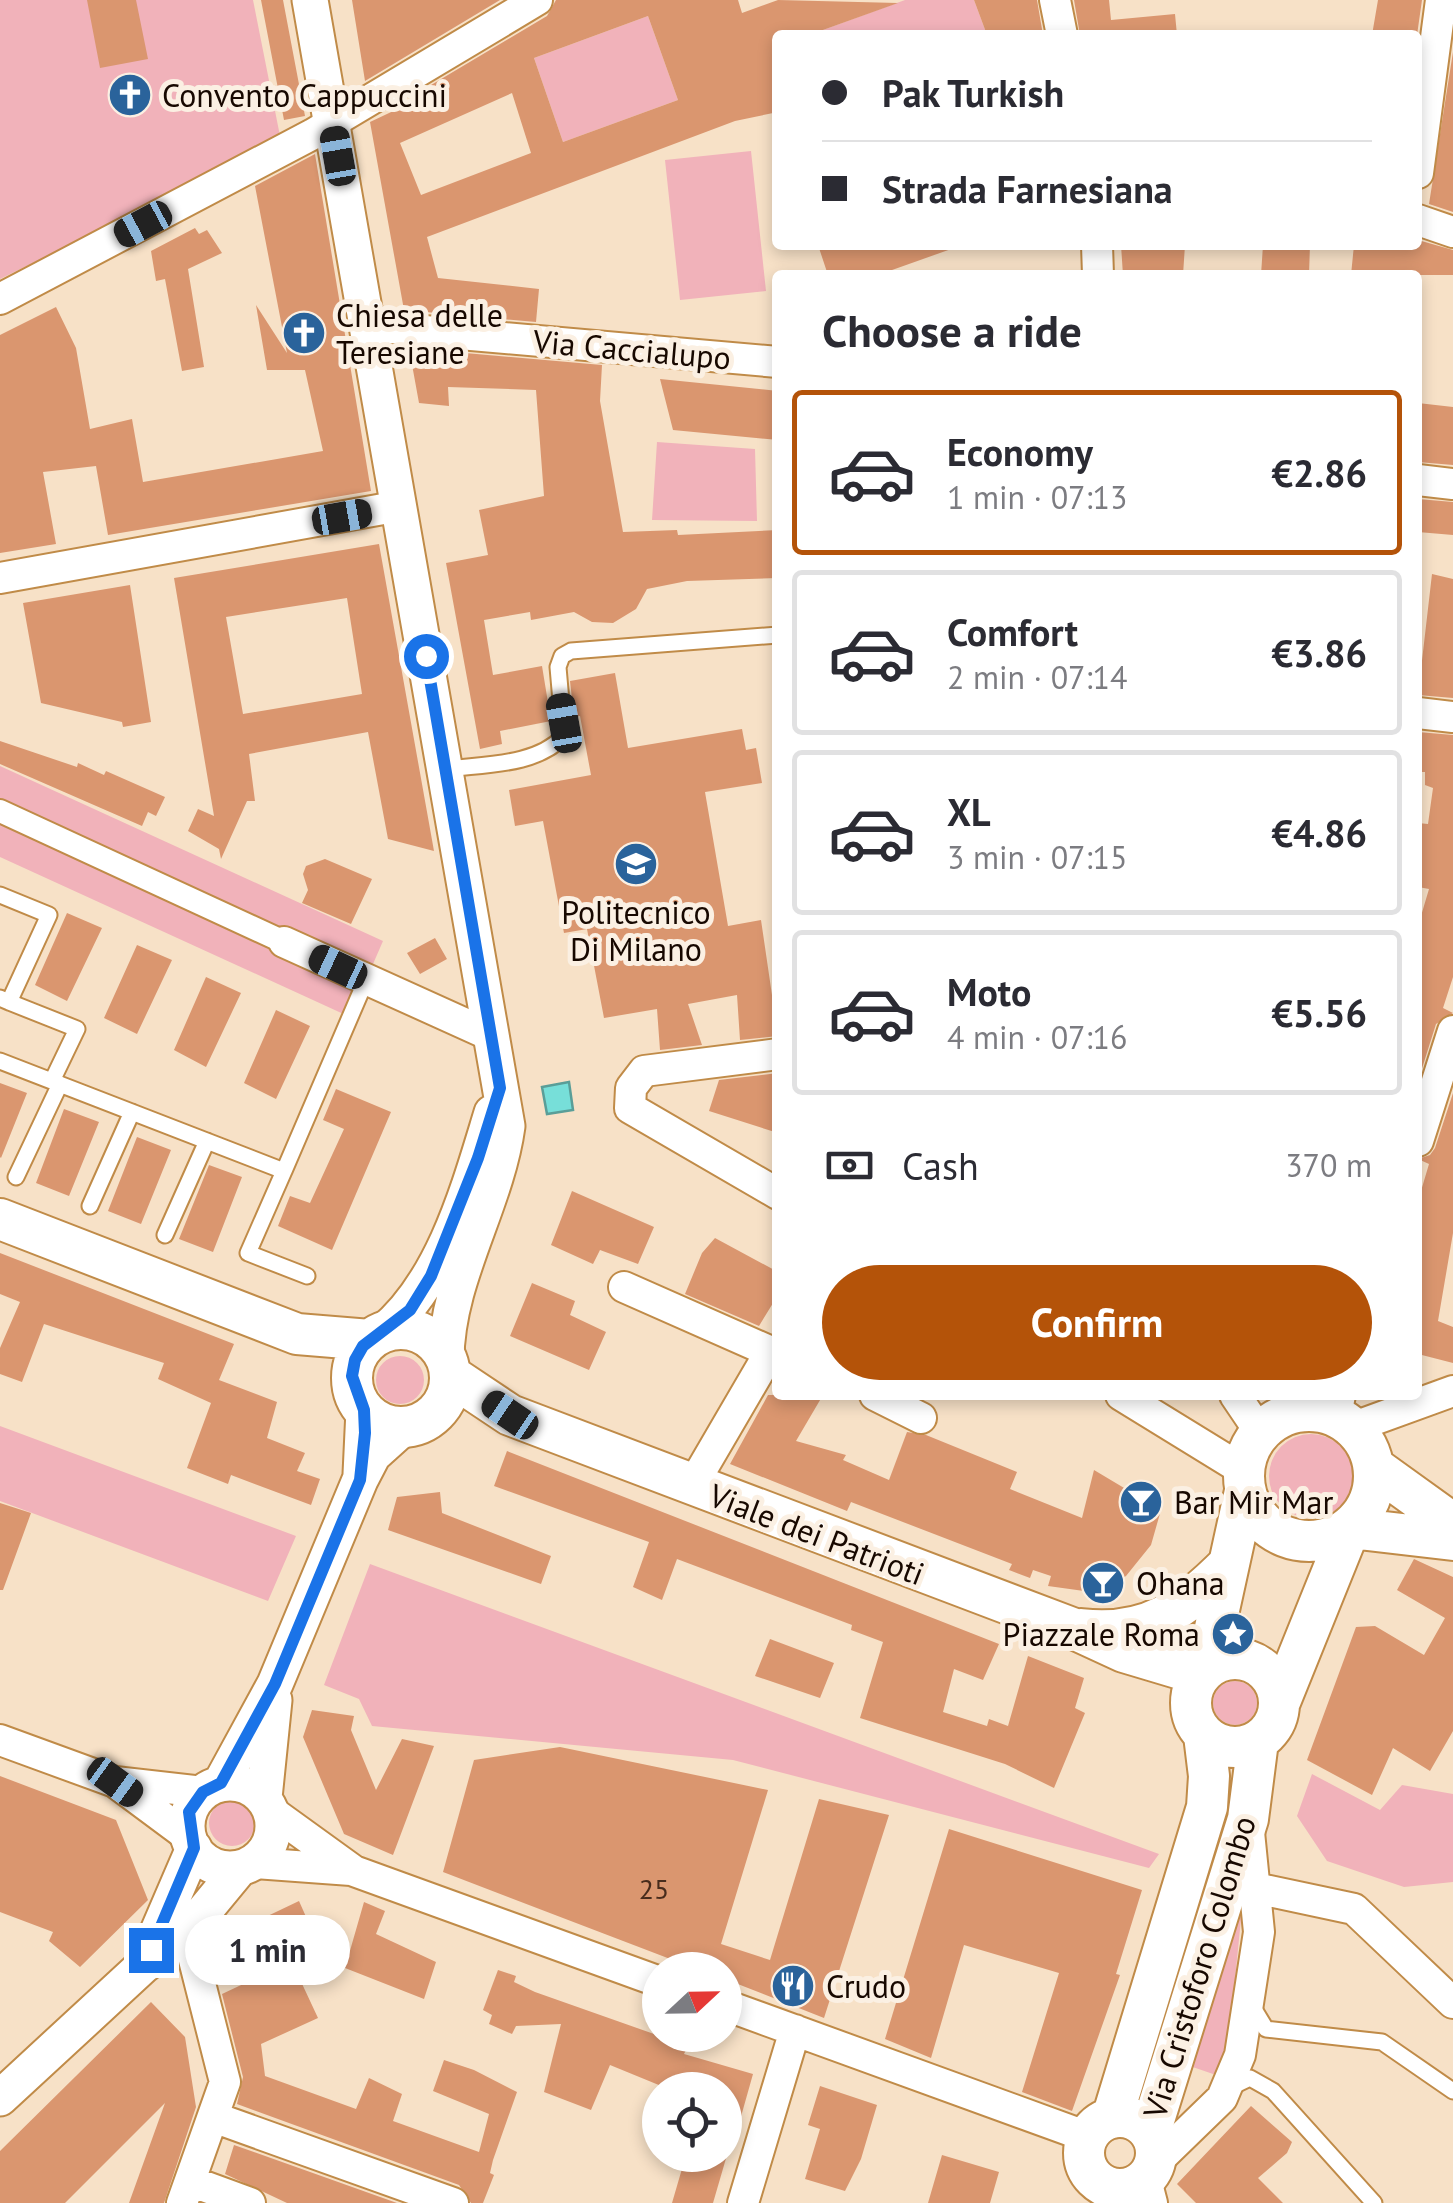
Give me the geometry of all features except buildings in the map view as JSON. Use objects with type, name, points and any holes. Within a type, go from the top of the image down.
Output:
[{"type":"main road","points":[[0,1219],[296,1334],[376,1337],[407,1329],[422,1334],[436,1343],[448,1367],[450,1388],[420,1420],[387,1426],[296,1334]]},
{"type":"main road","points":[[358,1397],[355,1360],[376,1337]]},
{"type":"main road","name":"Viale dei Patrioti","points":[[448,1367],[510,1415],[1072,1628],[1124,1652],[1201,1697]]},
{"type":"main road","points":[[1295,1412],[1343,1413],[1367,1445],[1374,1467],[1373,1490],[1365,1511],[1350,1528],[1276,1719],[1258,1741],[1230,1748],[1201,1697],[1244,1480],[1260,1432],[1295,1412]]},
{"type":"main road","name":"Viale dei Patrioti","points":[[420,1420],[510,1415]]},
{"type":"main road","points":[[1374,1467],[1453,1524]]},
{"type":"main road","points":[[1244,1480],[1253,1511],[1268,1528],[1287,1538],[1309,1542],[1330,1538],[1350,1528],[1453,1540]]},
{"type":"main road","points":[[1072,1628],[1109,1632],[1160,1621],[1229,1564]]},
{"type":"main road","points":[[1201,1697],[1232,1659],[1260,1667],[1277,1690],[1279,1704]]},
{"type":"main road","name":"Via Cristoforo Colombo","points":[[1092,2158],[1207,1808],[1209,1776],[1201,1697]]},
{"type":"main road","name":"Via Cristoforo Colombo","points":[[1142,2178],[1248,1818],[1258,1741]]},
{"type":"main road","points":[[1133,2119],[1142,2178],[1108,2188],[1092,2158],[1133,2119]]},
{"type":"street","points":[[310,0],[507,1126],[501,1168],[446,1325],[448,1367]]},
{"type":"street","points":[[0,300],[332,122],[537,0]]},
{"type":"street","points":[[1055,0],[1061,30]]},
{"type":"street","points":[[1422,144],[1441,0]]},
{"type":"street","points":[[1422,221],[1453,232]]},
{"type":"street","name":"Via Caccialupo","points":[[368,326],[772,361]]},
{"type":"street","points":[[1422,480],[1453,484]]},
{"type":"street","points":[[0,578],[400,506]]},
{"type":"street","points":[[1422,713],[1453,717]]},
{"type":"street","points":[[0,811],[492,1036]]},
{"type":"street","points":[[1422,1128],[1453,1031]]},
{"type":"street","points":[[772,1055],[644,1071],[630,1088],[630,1108],[772,1191]]},
{"type":"street","points":[[376,1337],[410,1310],[431,1276],[478,1158],[500,1088]]},
{"type":"street","points":[[624,1287],[772,1355]]},
{"type":"street","points":[[692,1486],[772,1357]]},
{"type":"street","points":[[1422,1397],[1453,1391]]},
{"type":"street","points":[[358,1397],[365,1452],[360,1480]]},
{"type":"street","points":[[885,1400],[921,1418]]},
{"type":"street","points":[[1127,1400],[1244,1480]]},
{"type":"street","points":[[1238,1400],[1260,1432]]},
{"type":"street","points":[[1343,1413],[1408,1400]]},
{"type":"street","points":[[144,1965],[191,1843],[189,1812],[212,1788],[275,1684],[374,1455],[420,1420]]},
{"type":"street","points":[[0,2098],[144,1965],[187,1932],[271,1841],[268,1805],[275,1684]]},
{"type":"street","points":[[0,1740],[115,1782],[212,1788],[244,1785],[354,1870],[642,1975]]},
{"type":"street","points":[[115,1782],[191,1843],[213,1866],[354,1870]]},
{"type":"street","points":[[1142,2178],[1229,2088],[1240,2055],[1260,1932],[1248,1818]]},
{"type":"street","points":[[1256,1888],[1354,1909],[1453,2003]]},
{"type":"street","points":[[187,1932],[225,2082],[186,2192],[250,2203]]},
{"type":"street","points":[[742,2011],[795,2030],[1092,2158]]},
{"type":"street","points":[[744,2203],[795,2030]]},
{"type":"street","points":[[213,2117],[453,2203]]},
{"type":"lane","points":[[447,768],[525,758],[557,744],[564,736],[558,667],[562,656],[571,650],[772,636]]},
{"type":"lane","points":[[0,895],[48,915],[4,1000],[77,1029],[16,1177]]},
{"type":"lane","points":[[306,1276],[248,1253],[366,980]]},
{"type":"lane","points":[[0,1061],[284,1171]]},
{"type":"lane","points":[[90,1206],[132,1112]]},
{"type":"lane","points":[[165,1235],[207,1142]]},
{"type":"lane","points":[[1250,1994],[1253,2010],[1266,2029],[1382,2042],[1453,2090]]},
{"type":"lane","points":[[1229,2088],[1250,2078],[1272,2091],[1374,2203]]},
{"type":"shaded area","points":[[0,0],[253,0],[281,141],[0,279]]},
{"type":"shaded area","points":[[905,0],[974,0],[985,30],[823,30]]},
{"type":"shaded area","points":[[648,16],[678,100],[563,142],[534,58]]},
{"type":"shaded area","points":[[751,151],[766,291],[680,300],[665,160]]},
{"type":"shaded area","points":[[657,442],[755,449],[757,521],[652,520]]},
{"type":"shaded area","points":[[0,766],[383,941],[350,1017],[0,857]]},
{"type":"shaded area","points":[[400,1356],[417,1363],[424,1380],[417,1397],[400,1404],[383,1397],[376,1380],[383,1363]]},
{"type":"shaded area","points":[[0,1426],[296,1536],[268,1601],[0,1501]]},
{"type":"shaded area","points":[[1311,1434],[1327,1437],[1341,1446],[1350,1460],[1350,1492],[1341,1506],[1327,1515],[1311,1518],[1295,1515],[1281,1506],[1272,1492],[1269,1476],[1272,1460],[1281,1446],[1295,1437]]},
{"type":"shaded area","points":[[370,1564],[1159,1854],[1149,1868],[733,1760],[372,1726],[359,1699],[324,1685]]},
{"type":"shaded area","points":[[1235,1681],[1251,1687],[1257,1703],[1251,1719],[1235,1725],[1219,1719],[1213,1703],[1219,1687]]},
{"type":"shaded area","points":[[1312,1774],[1380,1810],[1402,1785],[1453,1794],[1453,1882],[1404,1887],[1327,1861],[1297,1816]]},
{"type":"shaded area","points":[[232,1800],[248,1807],[255,1823],[248,1839],[232,1846],[216,1839],[209,1823],[216,1807]]},
{"type":"shaded area","points":[[1243,1899],[1228,2050],[1216,2075],[1181,2063]]},
{"type":"water","points":[[569,1082],[573,1110],[547,1114],[542,1087]]},
{"type":"place","name":"Convento Cappuccini","points":[[130,95]]},
{"type":"place","name":"Chiesa delle Teresiane","points":[[304,333]]},
{"type":"place","name":"Politecnico Di Milano","points":[[636,864]]},
{"type":"place","name":"Bar Mir Mar","points":[[1141,1502]]},
{"type":"place","name":"Ohana","points":[[1103,1583]]},
{"type":"place","name":"Piazzale Roma","points":[[1233,1634]]},
{"type":"place","name":"Crudo","points":[[793,1986]]},
{"type":"route","points":[[151,1950],[194,1848],[187,1824],[189,1812],[203,1792],[221,1783],[275,1684],[360,1480],[365,1433],[364,1410],[354,1392],[355,1360],[363,1346],[410,1310],[431,1276],[478,1158],[500,1088],[426,656]]}]
